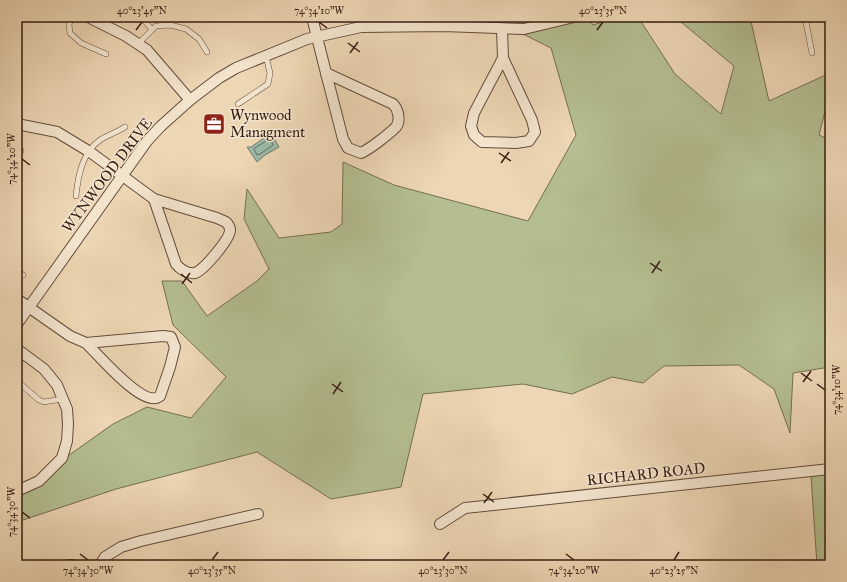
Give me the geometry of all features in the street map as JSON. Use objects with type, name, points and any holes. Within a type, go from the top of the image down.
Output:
[{"type":"street","points":[[88,17],[126,36],[147,50],[190,100]]},
{"type":"street","points":[[312,17],[318,37],[326,73],[343,139],[348,148],[361,153],[367,150],[396,126],[399,119],[396,107],[326,73]]},
{"type":"street","name":"WYNWOOD DRIVE","points":[[17,324],[122,174],[156,131],[190,100],[219,78],[236,68],[307,39],[361,27],[444,21],[502,29],[524,29],[574,17]]},
{"type":"street","points":[[502,29],[503,58],[532,120],[535,132],[529,140],[516,143],[482,142],[474,135],[471,126],[474,113],[503,58]]},
{"type":"street","points":[[17,124],[57,132],[122,174],[154,199],[226,222],[230,231],[228,238],[201,269],[195,272],[188,272],[181,270],[176,264],[154,199]]},
{"type":"street","points":[[17,299],[70,336],[86,342],[164,336],[171,337],[174,348],[170,367],[160,396],[150,399],[130,387],[86,342]]},
{"type":"street","points":[[17,349],[44,369],[51,377],[57,386],[67,410],[68,424],[67,441],[62,458],[39,481],[17,491]]},
{"type":"street","name":"RICHARD ROAD","points":[[440,524],[465,508],[830,469]]},
{"type":"street","points":[[100,565],[105,557],[121,547],[258,514]]},
{"type":"street","points":[[68,565],[73,565]]},
{"type":"lane","points":[[71,17],[69,25],[70,33],[81,43],[106,54]]},
{"type":"lane","points":[[140,17],[152,30]]},
{"type":"lane","points":[[805,17],[812,53]]},
{"type":"lane","points":[[138,44],[156,26],[170,25],[186,29],[199,39],[207,52]]},
{"type":"lane","points":[[238,104],[268,84],[270,74],[266,56]]},
{"type":"lane","points":[[76,196],[79,172],[90,152],[100,141],[126,128]]},
{"type":"lane","points":[[17,271],[23,275]]},
{"type":"lane","points":[[17,381],[39,400],[44,402],[62,399]]},
{"type":"green space","points":[[489,17],[587,17],[593,25],[618,17],[638,17],[675,74],[721,114],[734,66],[675,17],[750,17],[769,101],[830,73],[830,92],[819,135],[830,140],[830,367],[793,373],[790,433],[774,389],[739,365],[664,366],[643,383],[612,377],[572,394],[523,384],[423,394],[401,487],[331,499],[257,452],[116,489],[17,522],[17,492],[113,424],[147,407],[191,418],[226,377],[173,325],[162,281],[182,281],[207,316],[257,281],[269,269],[244,219],[247,189],[279,238],[331,232],[342,224],[343,162],[394,185],[528,221],[576,135],[551,48]]},
{"type":"green space","points":[[830,474],[830,565],[817,565],[811,476]]},
{"type":"water","points":[[271,133],[279,147],[265,155],[257,162],[247,147],[251,147]]},
{"type":"place","name":"Wynwood Managment","points":[[214,124]]}]
